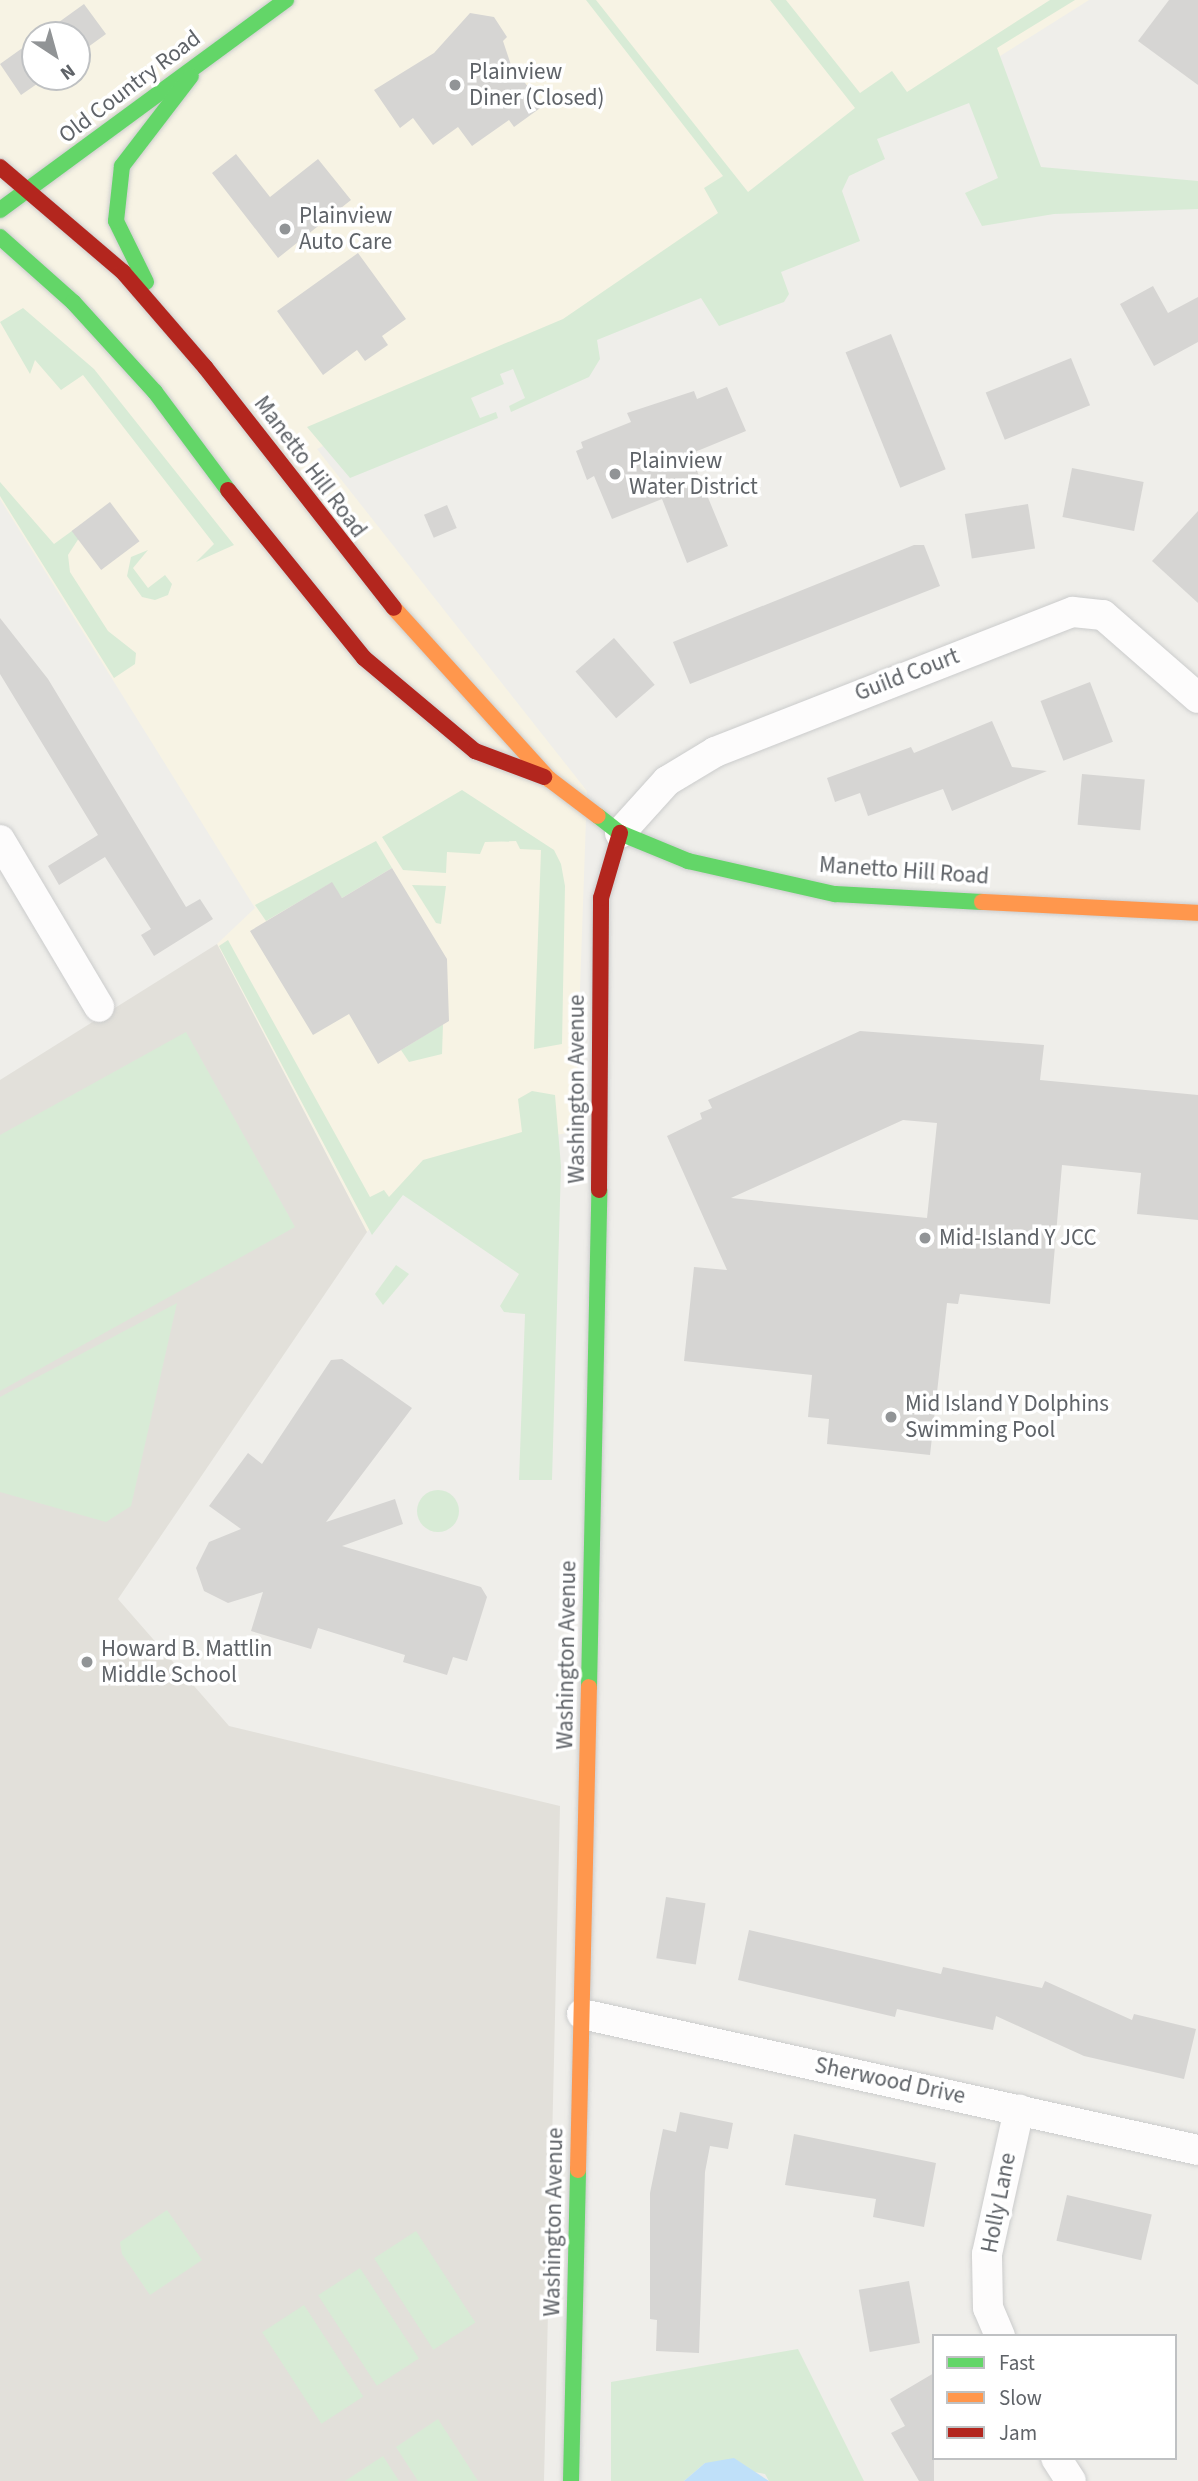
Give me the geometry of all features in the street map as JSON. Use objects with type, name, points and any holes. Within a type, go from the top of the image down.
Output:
[{"type":"main road","name":"Old Country Road","points":[[0,210],[286,0]]},
{"type":"main road","points":[[163,319],[116,221],[122,166],[202,61]]},
{"type":"main road","name":"Manetto Hill Road","points":[[0,167],[30,189],[123,272],[163,319],[314,518],[366,578],[549,779],[620,833],[688,861],[835,894],[1198,913]]},
{"type":"main road","name":"Manetto Hill Road","points":[[0,237],[73,302],[155,392],[273,550],[364,658],[433,719],[475,751],[549,779]]},
{"type":"main road","points":[[273,550],[291,536]]},
{"type":"main road","name":"Washington Avenue","points":[[571,2481],[582,2014],[601,898],[620,833]]},
{"type":"street","name":"Guild Court","points":[[620,833],[667,781],[715,752],[1073,612],[1103,615],[1198,698]]},
{"type":"street","points":[[5,858],[99,1007]]},
{"type":"street","name":"Sherwood Drive","points":[[582,2014],[1198,2150]]},
{"type":"street","name":"Holly Lane","points":[[999,2334],[988,2308],[987,2254],[1019,2110]]},
{"type":"street","points":[[1057,2460],[1071,2481]]},
{"type":"shaded area","points":[[0,0],[1089,0],[563,332],[317,449],[587,791],[575,1131],[428,1164],[367,1232],[217,944],[255,908],[0,499]]},
{"type":"shaded area","name":"Howard B. Mattlin Middle School","points":[[217,944],[367,1232],[118,1599],[229,1726],[560,1806],[544,2481],[0,2481],[0,1080]]},
{"type":"green space","points":[[586,0],[596,0],[748,192],[855,108],[770,0],[786,0],[860,93],[892,71],[907,92],[1050,0],[1075,0],[997,48],[1041,167],[1198,181],[1198,209],[1054,214],[982,226],[965,193],[998,178],[969,103],[877,139],[885,159],[849,176],[842,191],[860,241],[781,272],[789,294],[784,302],[719,326],[701,298],[597,340],[600,359],[589,377],[511,412],[509,406],[525,398],[513,369],[500,374],[504,384],[471,398],[480,418],[496,412],[498,418],[350,478],[307,427],[563,319],[718,213],[704,188],[723,176]]},
{"type":"green space","points":[[23,308],[94,369],[234,545],[196,562],[214,544],[83,375],[61,390],[35,360],[30,374],[0,322]]},
{"type":"green space","points":[[0,482],[54,544],[76,528],[81,535],[68,555],[70,572],[108,631],[136,653],[135,664],[114,678],[0,496]]},
{"type":"green space","points":[[148,550],[133,568],[148,588],[165,575],[172,584],[168,595],[155,600],[142,597],[127,576],[131,557]]},
{"type":"green space","points":[[462,790],[554,850],[561,864],[565,886],[562,1044],[534,1049],[541,850],[520,849],[516,841],[485,842],[480,854],[447,852],[446,873],[403,870],[382,837]]},
{"type":"green space","points":[[376,841],[392,868],[342,898],[331,883],[266,921],[255,905]]},
{"type":"green space","points":[[412,885],[446,886],[441,924],[436,923]]},
{"type":"green space","points":[[228,940],[370,1197],[384,1190],[389,1197],[423,1160],[522,1132],[518,1099],[532,1091],[555,1095],[561,1166],[552,1480],[519,1480],[525,1314],[504,1312],[500,1306],[519,1274],[403,1195],[372,1235],[219,946]]},
{"type":"green space","points":[[443,1024],[442,1054],[409,1062],[401,1050]]},
{"type":"green space","points":[[186,1032],[295,1227],[0,1391],[0,1135]]},
{"type":"green space","points":[[396,1265],[409,1274],[383,1305],[375,1294]]},
{"type":"green space","points":[[177,1303],[131,1506],[106,1522],[0,1492],[0,1397]]},
{"type":"green space","points":[[438,1490],[453,1496],[459,1511],[453,1526],[438,1532],[423,1526],[417,1511],[423,1496]]},
{"type":"green space","points":[[167,2210],[202,2260],[150,2295],[122,2254],[120,2242]]},
{"type":"green space","points":[[416,2231],[475,2322],[433,2350],[374,2258]]},
{"type":"green space","points":[[360,2268],[419,2359],[377,2386],[318,2295]]},
{"type":"green space","points":[[304,2305],[363,2396],[321,2424],[262,2332]]},
{"type":"green space","points":[[798,2349],[864,2481],[769,2481],[765,2474],[705,2463],[684,2481],[611,2481],[611,2382]]},
{"type":"green space","points":[[438,2419],[478,2481],[418,2481],[396,2447]]},
{"type":"green space","points":[[383,2456],[399,2481],[345,2481]]},
{"type":"water","points":[[734,2458],[769,2481],[684,2481],[705,2463]]},
{"type":"building","points":[[1169,0],[1198,0],[1198,85],[1138,41]]},
{"type":"building","points":[[84,4],[106,34],[91,45],[91,21],[60,21]]},
{"type":"building","name":"Plainview Diner (Closed)","points":[[470,13],[494,17],[507,37],[503,41],[511,65],[543,106],[514,127],[509,120],[472,146],[458,127],[433,145],[413,118],[400,128],[374,90],[434,53]]},
{"type":"building","points":[[21,49],[21,91],[27,91],[21,95],[0,64]]},
{"type":"building","name":"Plainview Auto Care","points":[[236,154],[270,197],[318,159],[351,200],[278,258],[212,173]]},
{"type":"building","points":[[358,253],[406,319],[382,336],[388,345],[365,361],[357,350],[323,375],[277,311]]},
{"type":"building","points":[[1153,286],[1168,313],[1198,297],[1198,342],[1154,366],[1120,304]]},
{"type":"building","points":[[891,334],[946,469],[900,488],[846,352]]},
{"type":"building","points":[[1071,358],[1090,405],[1005,440],[986,392]]},
{"type":"building","name":"Plainview Water District","points":[[727,387],[746,431],[690,454],[728,546],[687,563],[662,499],[612,519],[594,476],[587,480],[576,451],[583,448],[581,442],[631,422],[627,413],[694,391],[697,399]]},
{"type":"building","points":[[1072,468],[1144,482],[1134,531],[1062,517]]},
{"type":"building","points":[[110,502],[139,541],[101,570],[72,531]]},
{"type":"building","points":[[1028,504],[1035,548],[972,558],[965,514]]},
{"type":"building","points":[[447,505],[457,528],[434,538],[424,515]]},
{"type":"building","points":[[1198,511],[1198,603],[1152,561]]},
{"type":"building","points":[[914,545],[924,545],[940,586],[690,684],[673,642]]},
{"type":"building","points":[[0,618],[48,679],[186,907],[200,899],[213,919],[154,956],[141,935],[151,929],[105,857],[59,885],[48,866],[98,835],[0,674]]},
{"type":"building","points":[[614,638],[655,685],[616,718],[576,671]]},
{"type":"building","points":[[1090,682],[1113,742],[1063,761],[1041,701]]},
{"type":"building","points":[[992,721],[1012,767],[1047,771],[952,811],[943,789],[868,816],[860,793],[835,802],[827,778],[911,747],[914,753]]},
{"type":"building","points":[[1082,774],[1145,779],[1140,830],[1078,825]]},
{"type":"building","points":[[392,868],[447,959],[449,1021],[378,1064],[349,1014],[313,1035],[250,931],[332,882],[342,898]]},
{"type":"building","name":"Mid-Island Y JCC","points":[[860,1031],[1044,1045],[1040,1080],[1198,1095],[1198,1220],[1137,1214],[1141,1173],[1062,1165],[1050,1304],[960,1294],[958,1304],[947,1303],[930,1455],[827,1444],[829,1419],[808,1417],[812,1375],[684,1361],[694,1267],[727,1270],[667,1136],[702,1119],[700,1113],[712,1108],[708,1100]],"holes":[[[903,1120],[937,1123],[927,1218],[731,1198]]]},
{"type":"building","points":[[342,1359],[412,1408],[326,1522],[395,1499],[403,1524],[342,1546],[481,1587],[487,1597],[467,1661],[453,1657],[447,1675],[403,1662],[405,1655],[318,1628],[311,1649],[251,1631],[263,1592],[228,1603],[204,1591],[196,1568],[209,1542],[241,1529],[209,1506],[248,1453],[262,1464],[331,1360]]},
{"type":"building","points":[[666,1897],[706,1903],[696,1964],[656,1958]]},
{"type":"building","points":[[749,1930],[941,1974],[943,1967],[1042,1988],[1045,1981],[1132,2020],[1134,2014],[1196,2029],[1184,2079],[1084,2056],[996,2016],[993,2030],[897,2009],[895,2017],[738,1980]]},
{"type":"building","points":[[680,2112],[733,2123],[728,2149],[710,2146],[705,2172],[699,2353],[656,2351],[657,2320],[650,2319],[650,2193],[663,2129],[676,2132]]},
{"type":"building","points":[[794,2134],[936,2163],[924,2227],[873,2217],[876,2199],[785,2185]]},
{"type":"building","points":[[1067,2195],[1152,2215],[1141,2260],[1056,2241]]},
{"type":"building","points":[[909,2281],[920,2343],[870,2352],[859,2290]]},
{"type":"building","points":[[932,2374],[934,2481],[919,2481],[891,2433],[905,2426],[890,2399]]},
{"type":"traffic: fast","points":[[0,210],[286,0]]},
{"type":"traffic: fast","points":[[146,282],[116,221],[122,166],[191,76]]},
{"type":"traffic: fast","points":[[0,237],[73,302],[155,392],[228,490]]},
{"type":"traffic: fast","points":[[598,816],[620,833],[688,861],[835,894],[982,902]]},
{"type":"traffic: fast","points":[[589,1687],[599,1190]]},
{"type":"traffic: fast","points":[[571,2481],[578,2170]]},
{"type":"traffic: slow","points":[[394,608],[549,779],[598,816]]},
{"type":"traffic: slow","points":[[982,902],[1198,913]]},
{"type":"traffic: slow","points":[[578,2170],[589,1687]]},
{"type":"traffic: jam","points":[[0,167],[123,272],[205,367],[394,608]]},
{"type":"traffic: jam","points":[[228,490],[364,658],[475,751],[544,777]]},
{"type":"traffic: jam","points":[[599,1190],[601,898],[620,833]]},
{"type":"place","name":"Plainview Diner (Closed)","points":[[455,85]]},
{"type":"place","name":"Plainview Auto Care","points":[[285,229]]},
{"type":"place","name":"Plainview Water District","points":[[615,474]]},
{"type":"place","name":"Mid-Island Y JCC","points":[[925,1238]]},
{"type":"place","name":"Mid Island Y Dolphins Swimming Pool","points":[[891,1417]]},
{"type":"place","name":"Howard B. Mattlin Middle School","points":[[87,1662]]}]
